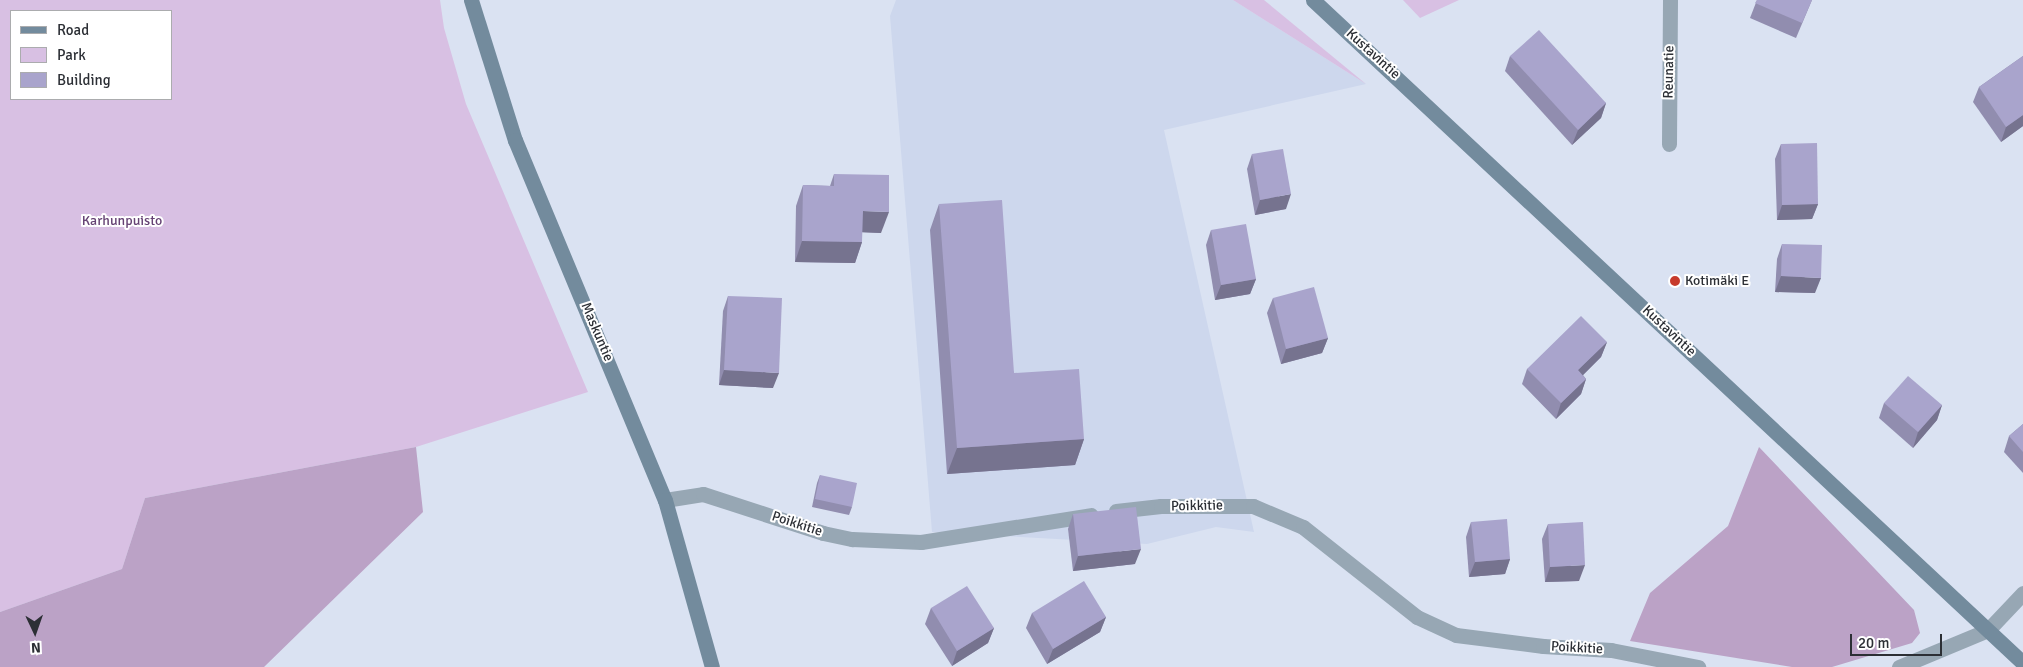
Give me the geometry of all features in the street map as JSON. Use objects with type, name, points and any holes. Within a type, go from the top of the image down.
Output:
[{"type":"main road","name":"Maskuntie","points":[[471,0],[516,140],[665,500],[712,667]]},
{"type":"main road","name":"Kustavintie","points":[[1313,0],[2023,663]]},
{"type":"street","name":"Reunatie","points":[[1669,144],[1670,0]]},
{"type":"street","name":"Poikkitie","points":[[665,500],[703,494],[823,534],[852,539],[921,542],[1135,508],[1252,506],[1303,527],[1417,617],[1456,635],[1543,646],[1611,650],[1698,667]]},
{"type":"street","points":[[1899,667],[1988,630],[2023,593]]},
{"type":"shaded area","points":[[896,0],[1233,0],[1366,84],[1164,130],[1254,532],[1216,527],[1147,544],[932,532],[890,16]]},
{"type":"shaded area","points":[[416,447],[423,512],[264,667],[0,667],[0,612],[122,569],[145,498]]},
{"type":"shaded area","points":[[1759,447],[1914,610],[1920,633],[1912,643],[1832,667],[1792,667],[1630,641],[1650,593],[1728,526]]},
{"type":"green space","name":"Karhunpuisto","points":[[0,0],[440,0],[444,28],[466,104],[588,392],[416,447],[145,498],[122,569],[0,612]]},
{"type":"green space","points":[[1233,0],[1264,0],[1366,84]]},
{"type":"green space","points":[[1403,0],[1459,0],[1420,18]]},
{"type":"building","points":[[1757,0],[1812,0],[1802,23],[1755,3]]},
{"type":"building","points":[[1539,30],[1606,103],[1578,130],[1510,56]]},
{"type":"building","points":[[2023,56],[2023,115],[2006,127],[1979,87]]},
{"type":"building","points":[[1817,143],[1818,204],[1782,205],[1781,144]]},
{"type":"building","points":[[1283,149],[1291,194],[1260,200],[1252,154]]},
{"type":"building","points":[[834,174],[889,175],[889,212],[863,211],[862,242],[802,241],[803,185],[834,186]]},
{"type":"building","points":[[1002,200],[1014,373],[1079,369],[1084,439],[957,448],[939,204]]},
{"type":"building","points":[[1246,224],[1256,279],[1221,285],[1211,230]]},
{"type":"building","points":[[1782,244],[1822,245],[1821,278],[1781,276]]},
{"type":"building","points":[[1314,287],[1328,338],[1286,349],[1273,298]]},
{"type":"building","points":[[728,296],[782,298],[779,373],[724,370]]},
{"type":"building","points":[[1581,316],[1607,342],[1578,370],[1586,379],[1561,403],[1527,369]]},
{"type":"building","points":[[1908,376],[1942,405],[1918,432],[1884,403]]},
{"type":"building","points":[[2023,424],[2023,452],[2009,436]]},
{"type":"building","points":[[820,475],[857,483],[852,507],[815,499]]},
{"type":"building","points":[[1136,507],[1141,549],[1078,556],[1073,514]]},
{"type":"building","points":[[1507,519],[1510,559],[1475,562],[1471,522]]},
{"type":"building","points":[[1583,522],[1585,565],[1550,567],[1548,524]]},
{"type":"building","points":[[1084,581],[1106,617],[1053,649],[1032,613]]},
{"type":"building","points":[[967,586],[994,628],[957,651],[931,608]]},
{"type":"place","name":"Kotimäki E","points":[[1675,281]]}]
